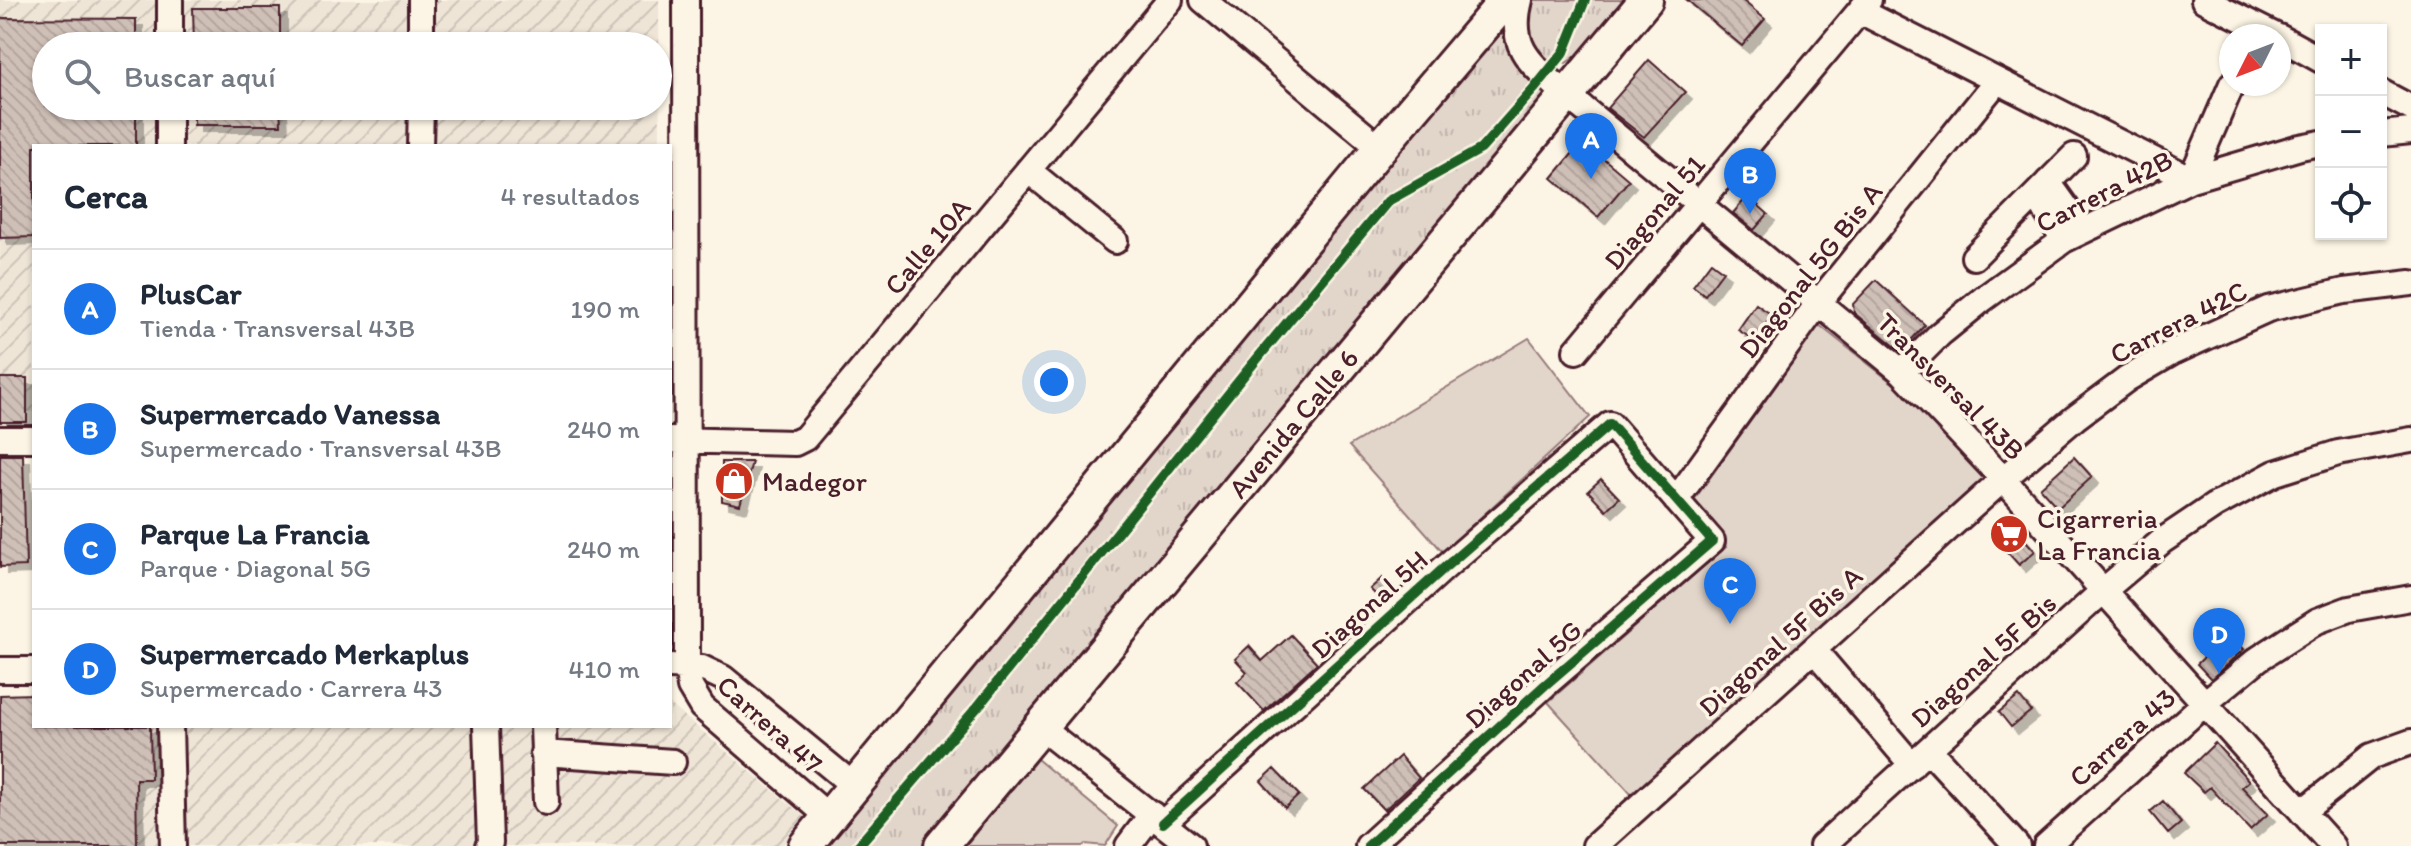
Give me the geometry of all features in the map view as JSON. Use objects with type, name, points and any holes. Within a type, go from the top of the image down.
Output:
[{"type":"main road","points":[[805,846],[1380,148],[1506,0]]},
{"type":"main road","name":"Avenida Calle 6","points":[[941,846],[1646,0]]},
{"type":"street","points":[[170,0],[170,32]]},
{"type":"street","points":[[421,0],[421,32]]},
{"type":"street","points":[[679,666],[686,0]]},
{"type":"street","name":"Calle 10A","points":[[679,440],[795,443],[805,438],[1170,0]]},
{"type":"street","points":[[1203,0],[1380,148]]},
{"type":"street","name":"Transversal 43B","points":[[1520,0],[1515,17],[1518,43],[1529,59],[1567,95],[1902,372],[2003,479],[2333,846]]},
{"type":"street","points":[[2204,0],[2248,24]]},
{"type":"street","points":[[1865,6],[1997,81],[2191,179],[2227,96]]},
{"type":"street","name":"Diagonal 51","points":[[1576,351],[1865,6]]},
{"type":"street","points":[[2291,46],[2315,57]]},
{"type":"street","name":"Diagonal 5G Bis A","points":[[1676,500],[1819,302],[1997,81]]},
{"type":"street","points":[[2387,95],[2411,108]]},
{"type":"street","points":[[169,120],[169,144]]},
{"type":"street","points":[[420,144],[421,120]]},
{"type":"street","points":[[2387,133],[2411,131]]},
{"type":"street","name":"Carrera 42B","points":[[1902,372],[1940,334],[1983,299],[2074,235],[2191,179],[2315,144]]},
{"type":"street","points":[[1974,257],[2074,156]]},
{"type":"street","points":[[1028,170],[1115,241]]},
{"type":"street","points":[[2042,189],[2074,235]]},
{"type":"street","name":"Carrera 42C","points":[[2003,479],[2108,392],[2200,339],[2268,309],[2312,297],[2411,283]]},
{"type":"street","name":"Diagonal 5H","points":[[1128,846],[1610,424],[1676,500]]},
{"type":"street","points":[[0,439],[32,439]]},
{"type":"street","name":"Diagonal 5F Bis","points":[[1822,846],[2162,541],[2214,506],[2275,473],[2338,453],[2411,440]]},
{"type":"street","name":"Diagonal 5F Bis A","points":[[1595,846],[2003,479]]},
{"type":"street","name":"Diagonal 5G","points":[[1368,846],[1545,685],[1712,541],[1676,500]]},
{"type":"street","name":"Carrera 43","points":[[2046,846],[2258,659],[2317,621],[2349,609],[2411,598]]},
{"type":"street","points":[[1814,650],[1921,757],[2017,846]]},
{"type":"street","name":"Carrera 47","points":[[679,666],[702,668],[723,678],[854,786]]},
{"type":"street","name":"Carrera 47","points":[[679,666],[702,707],[829,817]]},
{"type":"street","points":[[0,670],[32,670]]},
{"type":"street","points":[[1039,726],[1191,846]]},
{"type":"street","points":[[170,728],[173,846]]},
{"type":"street","points":[[486,728],[488,846]]},
{"type":"street","points":[[543,728],[546,802]]},
{"type":"street","points":[[2302,812],[2372,756],[2411,742]]},
{"type":"street","points":[[543,753],[673,762]]},
{"type":"shaded area","points":[[0,0],[659,0],[659,32],[32,32],[32,120],[660,120],[660,144],[32,144],[32,412],[0,412]]},
{"type":"shaded area","points":[[0,699],[32,724],[32,728],[672,728],[672,706],[807,819],[782,846],[0,846]]},
{"type":"green space","points":[[1530,0],[1624,0],[1595,43],[1566,63],[1544,58],[1531,50],[1522,25]]},
{"type":"green space","points":[[1502,25],[1513,55],[1549,94],[1241,459],[923,846],[824,846]]},
{"type":"green space","points":[[1819,325],[1904,392],[1986,480],[1632,795],[1548,702],[1726,547],[1694,500]]},
{"type":"green space","points":[[1529,338],[1590,417],[1443,552],[1349,446]]},
{"type":"green space","points":[[1037,759],[1118,826],[1105,846],[965,846]]},
{"type":"building","points":[[1687,0],[1742,0],[1765,19],[1742,46]]},
{"type":"building","points":[[193,8],[280,8],[280,32],[194,32]]},
{"type":"building","points":[[0,18],[136,19],[136,32],[32,32],[32,120],[136,120],[136,144],[32,144],[32,237],[0,238]]},
{"type":"building","points":[[1649,60],[1685,92],[1644,137],[1607,108]]},
{"type":"building","points":[[194,120],[281,120],[281,125],[194,125]]},
{"type":"building","points":[[1583,141],[1629,180],[1598,217],[1552,178]]},
{"type":"building","points":[[1748,196],[1768,214],[1754,230],[1733,213]]},
{"type":"building","points":[[1711,262],[1723,271],[1705,295],[1693,286]]},
{"type":"building","points":[[1876,280],[1925,325],[1901,351],[1854,313],[1853,304]]},
{"type":"building","points":[[1756,304],[1772,315],[1754,340],[1738,330]]},
{"type":"building","points":[[0,378],[27,378],[27,422],[0,422]]},
{"type":"building","points":[[0,455],[23,455],[26,566],[0,567]]},
{"type":"building","points":[[2074,457],[2092,477],[2058,508],[2040,488]]},
{"type":"building","name":"Madegor","points":[[722,462],[752,462],[740,505],[722,501]]},
{"type":"building","points":[[1601,479],[1619,498],[1606,510],[1588,491]]},
{"type":"building","points":[[2007,520],[2035,551],[2019,565],[1991,534]]},
{"type":"building","points":[[1382,578],[1395,592],[1384,603],[1370,589]]},
{"type":"building","points":[[2228,634],[2244,649],[2211,679],[2197,664]]},
{"type":"building","points":[[1291,635],[1317,663],[1264,711],[1237,682],[1247,672],[1235,659],[1249,646],[1262,661]]},
{"type":"building","points":[[32,694],[32,728],[150,728],[151,779],[136,779],[137,846],[0,846],[0,695]]},
{"type":"building","points":[[2019,696],[2031,711],[2011,727],[1999,712]]},
{"type":"building","points":[[2215,743],[2249,781],[2242,787],[2268,814],[2250,830],[2210,787],[2204,792],[2184,773]]},
{"type":"building","points":[[1400,756],[1419,778],[1384,810],[1364,789]]},
{"type":"building","points":[[1274,769],[1299,795],[1285,808],[1261,781]]},
{"type":"building","points":[[2163,801],[2181,823],[2168,834],[2150,812]]},
{"type":"cycle path","points":[[858,846],[980,704],[1247,371],[1388,201],[1481,149],[1534,89],[1564,52],[1585,0]]},
{"type":"cycle path","points":[[1163,823],[1443,569],[1610,424],[1712,541],[1545,685],[1368,846]]},
{"type":"place","name":"PlusCar","points":[[1591,179]]},
{"type":"place","name":"Supermercado Vanessa","points":[[1750,214]]},
{"type":"place","name":"Madegor","points":[[734,481]]},
{"type":"place","name":"Cigarreria La Francia","points":[[2009,534]]},
{"type":"place","name":"Parque La Francia","points":[[1730,624]]},
{"type":"place","name":"Supermercado Merkaplus","points":[[2219,674]]}]
